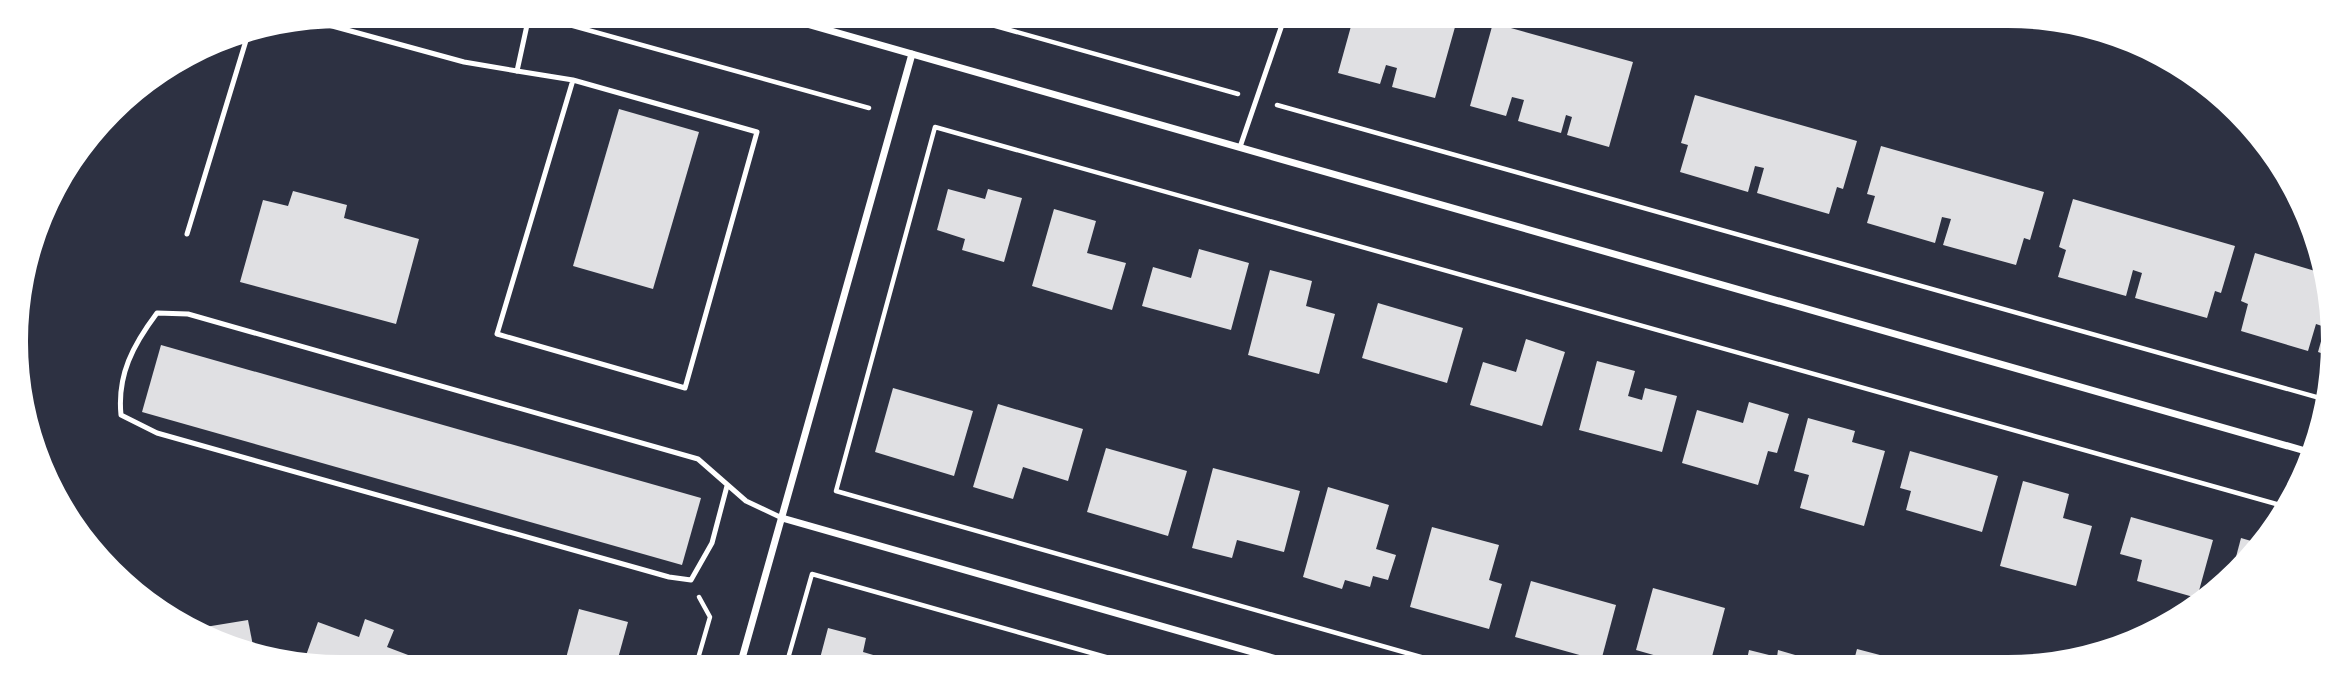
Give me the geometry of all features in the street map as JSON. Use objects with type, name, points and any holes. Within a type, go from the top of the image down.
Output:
[{"type":"street","points":[[821,28],[2301,450]]},
{"type":"street","points":[[743,655],[912,54]]},
{"type":"street","points":[[782,518],[1263,655]]},
{"type":"lane","points":[[340,28],[464,62],[573,80],[757,132],[685,388],[497,334],[573,80]]},
{"type":"lane","points":[[517,71],[527,28]]},
{"type":"lane","points":[[1240,147],[1281,28]]},
{"type":"lane","points":[[187,234],[245,44]]},
{"type":"lane","points":[[727,486],[712,543],[691,580],[669,577],[156,433],[121,415],[119,389],[138,338],[157,313],[188,314],[698,459],[746,501],[782,518]]},
{"type":"path","points":[[580,28],[869,108]]},
{"type":"path","points":[[1003,28],[2316,397]]},
{"type":"path","points":[[1414,655],[836,491],[935,127],[2275,504]]},
{"type":"path","points":[[789,655],[812,574],[1099,655]]},
{"type":"path","points":[[699,655],[710,617]]},
{"type":"building","points":[[1350,28],[1455,28],[1435,98],[1392,87],[1397,68],[1386,65],[1380,84],[1338,73]]},
{"type":"building","points":[[1492,28],[1511,28],[1633,62],[1609,147],[1567,135],[1572,117],[1566,115],[1561,133],[1518,121],[1524,100],[1512,97],[1506,116],[1470,106]]},
{"type":"building","points":[[1695,95],[1857,141],[1843,189],[1837,187],[1829,214],[1757,193],[1764,168],[1755,166],[1748,192],[1680,172],[1688,145],[1681,143]]},
{"type":"building","points":[[619,109],[699,132],[653,289],[573,266]]},
{"type":"building","points":[[1881,146],[2044,192],[2030,240],[2024,238],[2016,265],[1943,245],[1951,219],[1942,217],[1935,243],[1867,223],[1875,196],[1867,194]]},
{"type":"building","points":[[948,189],[985,199],[988,189],[1022,198],[1004,262],[962,250],[965,239],[937,230]]},
{"type":"building","points":[[293,191],[347,205],[344,218],[419,239],[396,324],[240,282],[263,200],[288,206]]},
{"type":"building","points":[[2073,199],[2235,246],[2221,293],[2215,291],[2207,318],[2135,298],[2142,273],[2133,270],[2126,296],[2058,277],[2066,250],[2059,247]]},
{"type":"building","points":[[1054,209],[1096,221],[1087,253],[1126,263],[1112,310],[1032,286]]},
{"type":"building","points":[[1199,249],[1249,263],[1231,330],[1142,306],[1153,267],[1191,278]]},
{"type":"building","points":[[2255,253],[2313,270],[2320,325],[2316,324],[2308,351],[2241,331],[2248,304],[2241,301]]},
{"type":"building","points":[[1270,270],[1312,281],[1306,306],[1335,314],[1319,374],[1248,355]]},
{"type":"building","points":[[1378,303],[1463,328],[1447,383],[1362,358]]},
{"type":"building","points":[[1526,339],[1565,352],[1542,426],[1470,405],[1483,362],[1516,372]]},
{"type":"building","points":[[161,345],[701,498],[682,565],[142,412]]},
{"type":"building","points":[[1597,361],[1635,371],[1628,396],[1642,400],[1645,388],[1677,396],[1662,452],[1579,430]]},
{"type":"building","points":[[893,388],[973,411],[954,476],[875,452]]},
{"type":"building","points":[[1749,402],[1789,414],[1777,453],[1768,451],[1758,485],[1682,463],[1697,410],[1743,423]]},
{"type":"building","points":[[998,404],[1083,429],[1068,481],[1023,467],[1013,499],[973,487]]},
{"type":"building","points":[[1808,418],[1855,431],[1852,442],[1885,451],[1864,526],[1800,508],[1809,475],[1794,471]]},
{"type":"building","points":[[1106,448],[1187,471],[1168,536],[1087,512]]},
{"type":"building","points":[[1910,451],[1998,476],[1982,532],[1906,510],[1911,491],[1900,488]]},
{"type":"building","points":[[1213,468],[1300,491],[1284,552],[1237,540],[1232,558],[1192,548]]},
{"type":"building","points":[[2023,481],[2069,494],[2063,518],[2092,526],[2076,586],[2000,566]]},
{"type":"building","points":[[1328,487],[1389,505],[1376,549],[1396,555],[1388,580],[1373,576],[1370,587],[1345,580],[1342,589],[1303,577]]},
{"type":"building","points":[[2131,517],[2213,540],[2200,589],[2190,596],[2137,581],[2142,560],[2120,554]]},
{"type":"building","points":[[1432,527],[1499,545],[1489,580],[1502,584],[1489,629],[1410,607]]},
{"type":"building","points":[[2241,538],[2249,540],[2243,548],[2237,555]]},
{"type":"building","points":[[1531,581],[1616,605],[1603,655],[1580,655],[1515,637]]},
{"type":"building","points":[[1653,588],[1725,608],[1712,655],[1654,655],[1636,650]]},
{"type":"building","points":[[579,609],[628,622],[619,655],[567,655]]},
{"type":"building","points":[[365,619],[394,630],[387,647],[408,655],[307,653],[318,622],[359,637]]},
{"type":"building","points":[[248,620],[252,642],[222,631],[210,626]]},
{"type":"building","points":[[828,628],[866,638],[863,652],[873,655],[821,655]]},
{"type":"building","points":[[1857,649],[1880,655],[1855,655]]},
{"type":"building","points":[[1749,650],[1769,655],[1748,655]]},
{"type":"building","points":[[1778,650],[1795,655],[1777,655]]}]
